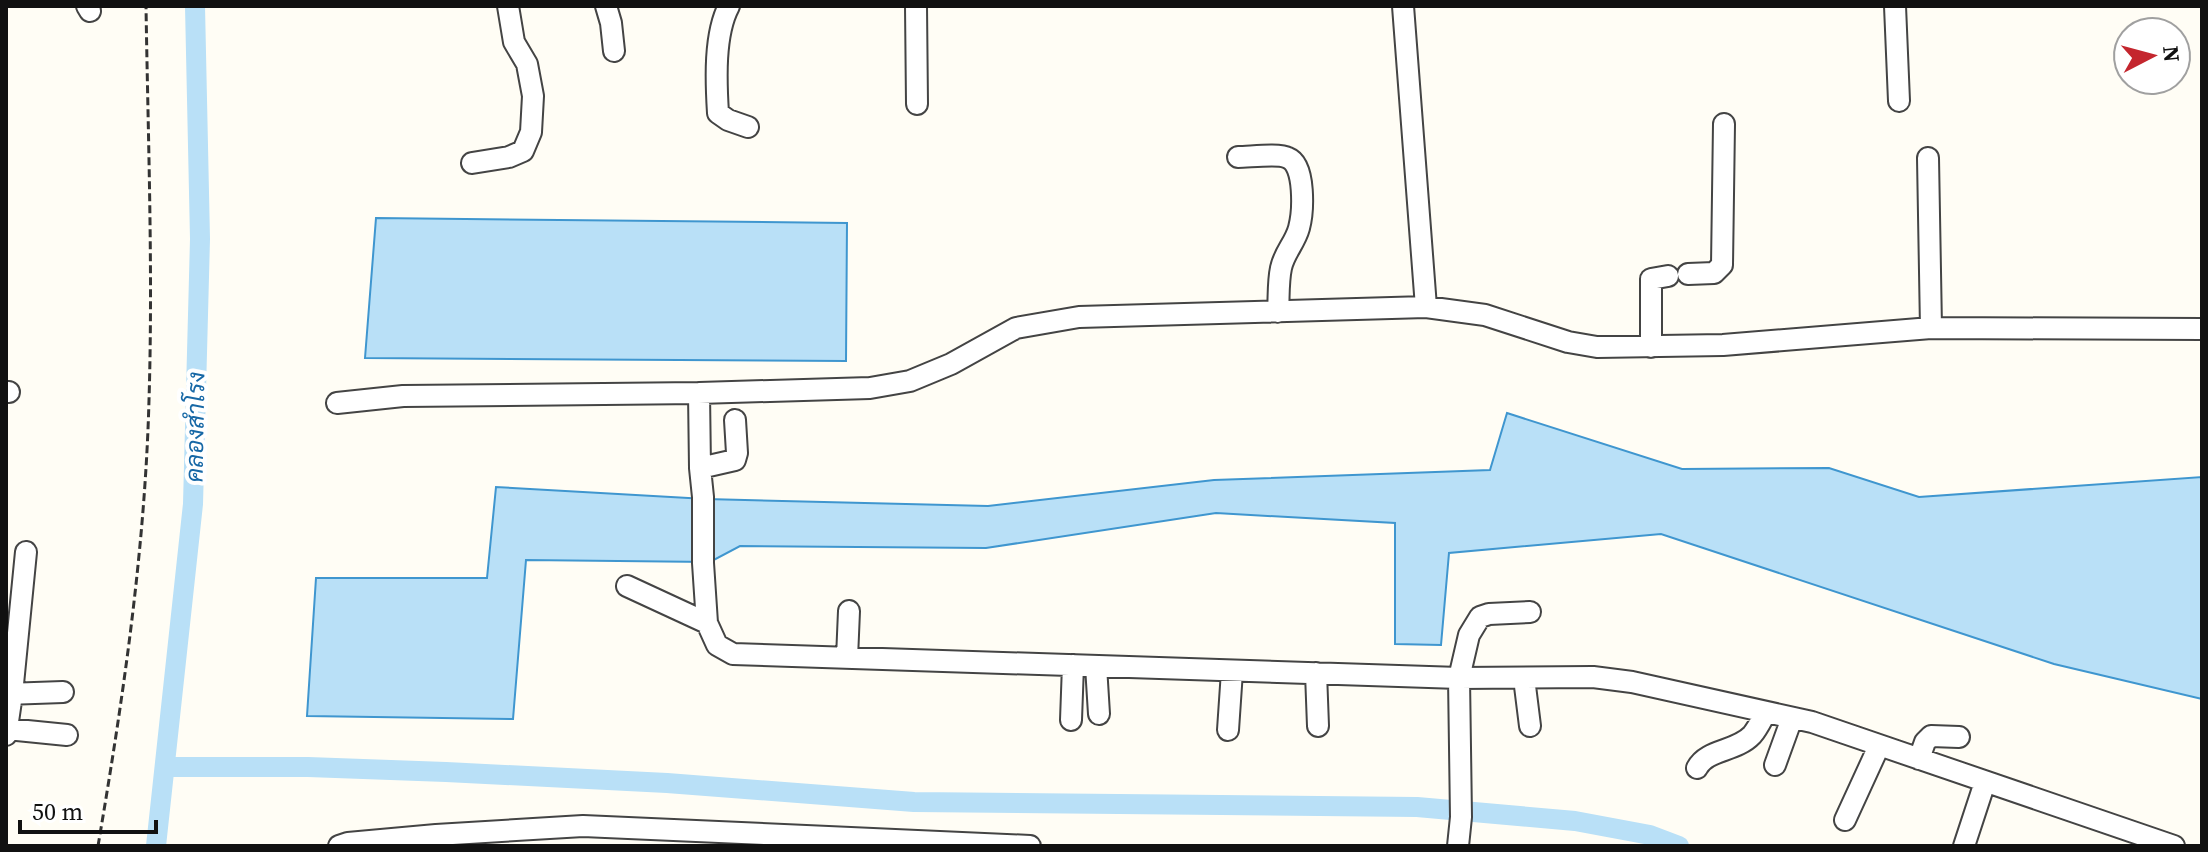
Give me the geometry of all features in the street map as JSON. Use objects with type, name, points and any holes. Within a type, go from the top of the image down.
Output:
[{"type":"street","points":[[472,163],[509,157],[523,151],[531,132],[533,96],[527,64],[514,42],[508,6]]},
{"type":"street","points":[[606,6],[614,51]]},
{"type":"street","points":[[729,6],[723,17],[721,32],[716,84],[718,113],[748,127]]},
{"type":"street","points":[[916,6],[917,104]]},
{"type":"street","points":[[1403,6],[1426,307]]},
{"type":"street","points":[[1895,6],[1899,101]]},
{"type":"street","points":[[1651,347],[1651,279],[1714,273],[1722,265],[1724,124]]},
{"type":"street","points":[[1238,157],[1287,157],[1294,162],[1300,175],[1300,226],[1294,243],[1285,253],[1280,270],[1278,312]]},
{"type":"street","points":[[1928,158],[1931,328]]},
{"type":"street","points":[[337,403],[403,396],[870,388],[910,381],[951,364],[1016,328],[1079,317],[1426,307],[1485,315],[1568,342],[1597,347],[1723,345],[1931,328],[2202,329]]},
{"type":"street","points":[[699,393],[707,623],[717,645],[733,654],[1459,678],[1593,677],[1632,682],[1812,722],[1985,782],[2122,837],[2174,846]]},
{"type":"street","points":[[700,468],[735,460],[735,420]]},
{"type":"street","points":[[26,552],[6,732],[67,735]]},
{"type":"street","points":[[627,586],[707,623]]},
{"type":"street","points":[[847,658],[849,611]]},
{"type":"street","points":[[1458,846],[1461,817],[1459,678],[1469,635],[1480,617],[1530,612]]},
{"type":"street","points":[[1071,720],[1073,665]]},
{"type":"street","points":[[1096,666],[1099,714]]},
{"type":"street","points":[[1228,730],[1232,671]]},
{"type":"street","points":[[1316,673],[1318,726]]},
{"type":"street","points":[[1524,678],[1530,726]]},
{"type":"street","points":[[9,694],[63,692]]},
{"type":"street","points":[[1697,768],[1704,758],[1731,748],[1752,735],[1766,712]]},
{"type":"street","points":[[1775,765],[1792,718]]},
{"type":"street","points":[[1919,759],[1925,742],[1931,736],[1959,737]]},
{"type":"street","points":[[1845,820],[1879,746]]},
{"type":"street","points":[[1964,846],[1985,782]]},
{"type":"street","points":[[339,846],[436,835],[1030,846]]},
{"type":"path","points":[[98,846],[131,624],[144,499],[151,321],[146,6]]},
{"type":"water","points":[[376,218],[847,223],[846,361],[365,358]]},
{"type":"water","points":[[1507,413],[1682,469],[1829,468],[1919,497],[2202,477],[2202,699],[2054,664],[1661,534],[1449,553],[1441,645],[1395,644],[1395,523],[1216,513],[986,548],[740,546],[710,562],[526,560],[513,719],[307,716],[316,578],[487,578],[496,487],[706,499],[988,506],[1214,480],[1490,470]]},
{"type":"waterway","name":"คลองสำโรง","points":[[156,846],[193,504],[200,239],[195,6]]},
{"type":"waterway","points":[[165,767],[308,767],[446,772],[667,783],[914,802],[1417,807],[1575,821],[1650,835],[1679,846]]}]
